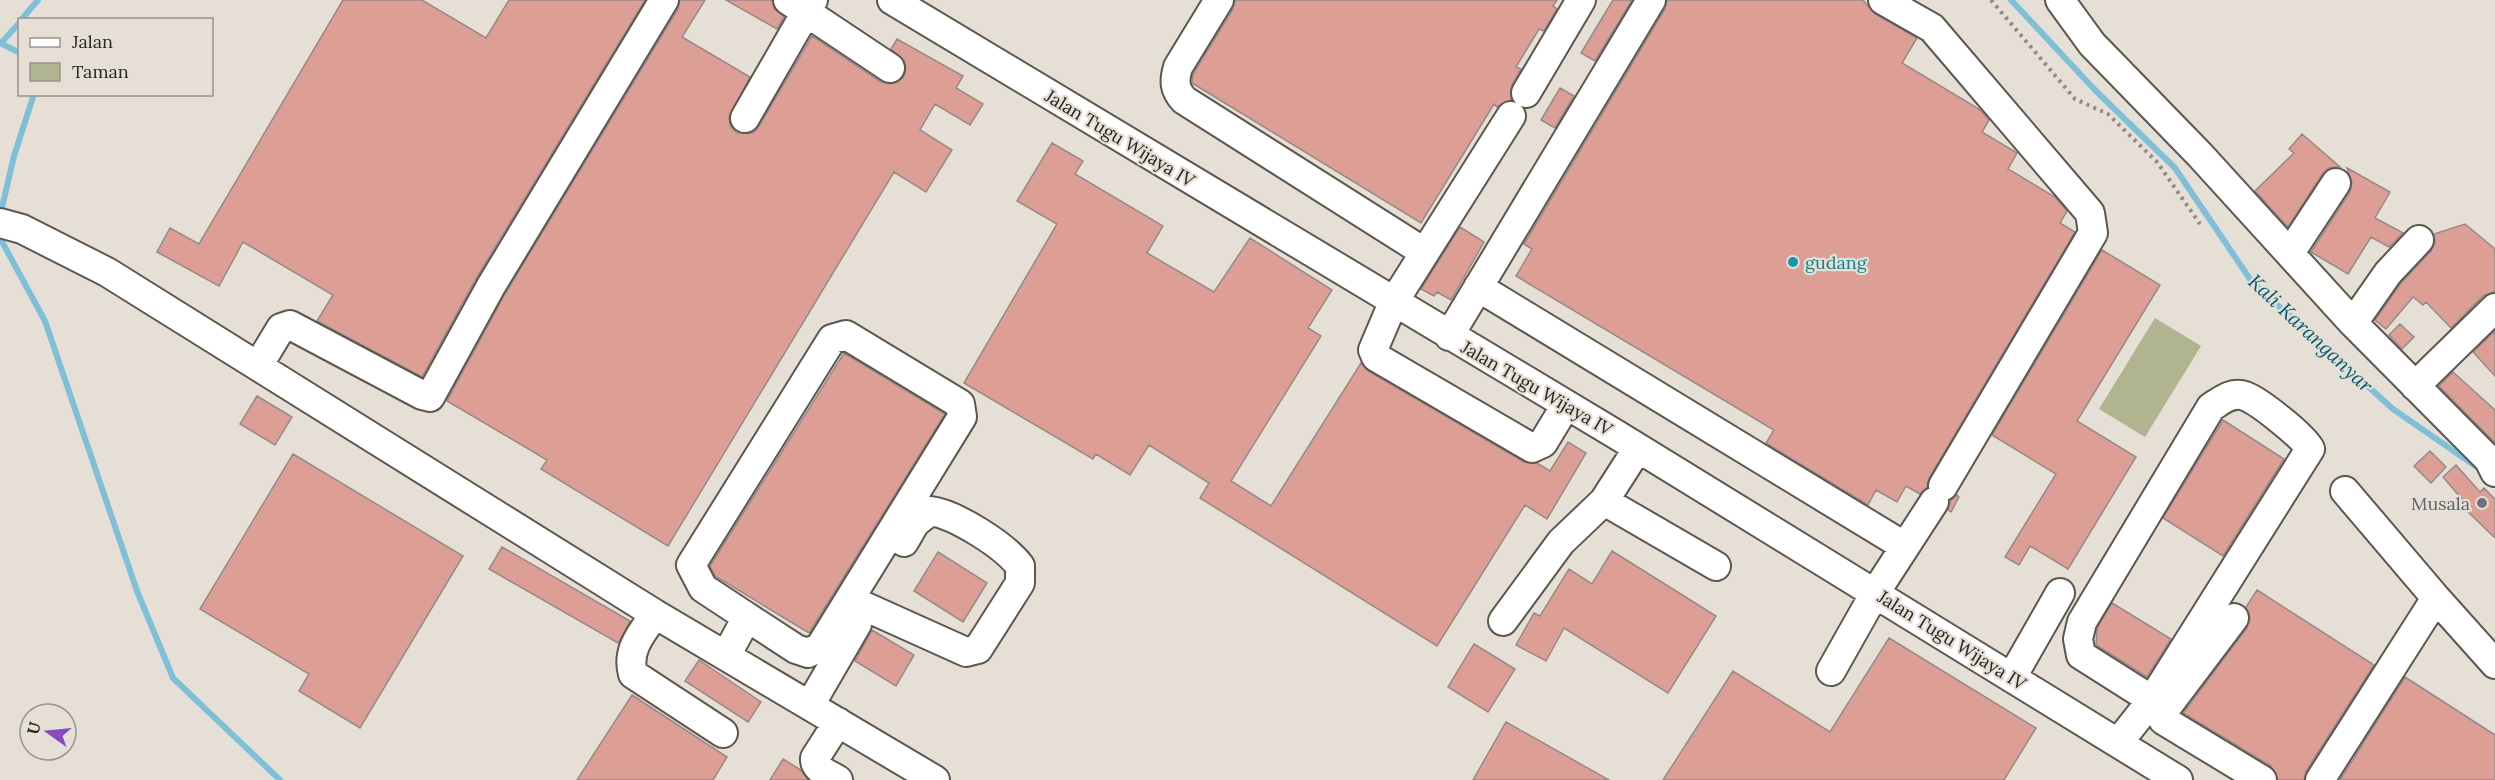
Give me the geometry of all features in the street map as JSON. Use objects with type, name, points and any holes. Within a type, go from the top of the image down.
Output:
[{"type":"street","points":[[258,366],[281,328],[290,325],[422,395],[430,397],[491,286],[664,0]]},
{"type":"street","name":"Jalan Tugu Wijaya IV","points":[[892,0],[1393,303],[1638,448],[2118,743],[2165,777]]},
{"type":"street","points":[[1218,0],[1178,67],[1175,80],[1176,92],[1184,100],[1424,252]]},
{"type":"street","points":[[1566,405],[1543,443],[1532,448],[1376,357],[1373,350],[1393,303],[1581,0]]},
{"type":"street","points":[[1449,336],[1651,0]]},
{"type":"street","points":[[1831,671],[1875,593],[1938,494],[2093,233],[2090,213],[1932,28],[1884,0]]},
{"type":"street","points":[[2060,0],[2087,38],[2141,93],[2353,323],[2493,464]]},
{"type":"street","points":[[745,118],[802,3],[890,68]]},
{"type":"street","points":[[2290,253],[2336,183]]},
{"type":"street","points":[[11,226],[108,273],[656,614],[935,780]]},
{"type":"street","points":[[2353,323],[2388,273],[2419,240]]},
{"type":"street","points":[[1478,287],[1904,546]]},
{"type":"street","points":[[2415,386],[2495,308]]},
{"type":"street","points":[[846,335],[960,404],[963,417],[820,647],[808,653],[796,650],[747,617],[703,588],[691,565],[832,339],[846,335]]},
{"type":"street","points":[[2118,743],[2152,700],[2310,449],[2304,438],[2244,396],[2227,396],[2211,407],[2082,622],[2078,639],[2081,656],[2152,700]]},
{"type":"street","points":[[1503,621],[1561,542],[1604,501],[1638,448]]},
{"type":"street","points":[[2345,491],[2495,664]]},
{"type":"street","points":[[1604,501],[1716,566]]},
{"type":"street","points":[[810,705],[915,523],[930,511],[945,512],[1012,555],[1020,566],[1020,583],[978,648],[966,652],[866,608]]},
{"type":"street","points":[[2012,677],[2060,593]]},
{"type":"street","points":[[2320,780],[2436,598]]},
{"type":"street","points":[[656,614],[634,646],[630,663],[633,674],[723,733]]},
{"type":"street","points":[[726,656],[747,617]]},
{"type":"street","points":[[2234,618],[2166,708],[2163,720],[2262,780]]},
{"type":"street","points":[[838,722],[815,758],[817,768],[838,780]]},
{"type":"path","points":[[1991,0],[2075,99],[2108,114],[2157,162],[2200,224]]},
{"type":"green space","points":[[2155,318],[2201,346],[2145,437],[2099,409]]},
{"type":"building","points":[[343,0],[422,0],[486,38],[509,0],[645,0],[477,277],[422,377],[317,321],[333,295],[243,242],[219,286],[157,252],[170,228],[199,244]]},
{"type":"building","points":[[680,0],[705,0],[682,37],[750,77],[729,117],[730,126],[737,133],[753,133],[759,126],[812,36],[881,82],[890,84],[903,78],[906,70],[904,60],[891,49],[897,39],[963,76],[956,88],[983,104],[970,125],[935,104],[920,130],[952,150],[926,192],[894,172],[668,546],[541,469],[547,460],[447,401],[505,294],[678,9]]},
{"type":"building","points":[[726,0],[772,0],[774,8],[784,17],[777,29]]},
{"type":"building","points":[[1235,0],[1557,0],[1553,6],[1557,9],[1544,31],[1539,29],[1516,67],[1521,69],[1512,85],[1511,100],[1497,107],[1494,104],[1421,223],[1192,83],[1193,74],[1233,9]]},
{"type":"building","points":[[1613,0],[1632,0],[1595,61],[1581,53]]},
{"type":"building","name":"gudang","points":[[1667,0],[1863,0],[1875,14],[1917,38],[1902,63],[1979,109],[1989,120],[1982,132],[2017,153],[2008,169],[2055,197],[2067,211],[2060,223],[2075,232],[1929,478],[1927,487],[1920,494],[1906,486],[1897,502],[1876,490],[1868,505],[1766,443],[1774,430],[1516,276],[1532,249],[1524,244],[1665,9]]},
{"type":"building","points":[[1560,88],[1574,96],[1555,128],[1541,120]]},
{"type":"building","points":[[2302,134],[2340,167],[2329,168],[2323,173],[2288,227],[2255,191],[2294,153],[2289,149]]},
{"type":"building","points":[[1052,143],[1083,161],[1075,174],[1163,226],[1147,253],[1214,292],[1250,238],[1332,290],[1308,328],[1321,336],[1231,481],[1271,506],[1361,363],[1368,371],[1524,462],[1537,463],[1550,471],[1568,442],[1586,453],[1547,519],[1525,505],[1437,646],[1200,498],[1209,483],[1149,445],[1130,475],[1096,454],[1093,459],[964,383],[1057,224],[1017,201]]},
{"type":"building","points":[[2347,168],[2390,192],[2375,218],[2403,233],[2389,247],[2371,237],[2348,274],[2311,252],[2350,192],[2352,183]]},
{"type":"building","points":[[2465,224],[2495,249],[2495,292],[2483,296],[2451,328],[2426,302],[2423,305],[2413,297],[2386,329],[2375,320],[2401,283],[2431,251],[2435,243],[2434,234]]},
{"type":"building","points":[[1460,227],[1484,242],[1451,300],[1437,292],[1434,296],[1421,289]]},
{"type":"building","points":[[2102,250],[2160,285],[2077,421],[2136,457],[2068,569],[2030,546],[2019,565],[2005,557],[2056,474],[1992,435]]},
{"type":"building","points":[[2400,324],[2414,337],[2402,349],[2389,335]]},
{"type":"building","points":[[2495,331],[2495,376],[2473,352]]},
{"type":"building","points":[[844,353],[945,414],[809,633],[715,576],[710,566]]},
{"type":"building","points":[[2453,372],[2495,410],[2495,443],[2439,386]]},
{"type":"building","points":[[257,396],[292,417],[275,445],[240,424]]},
{"type":"building","points":[[2223,420],[2284,459],[2223,556],[2163,518]]},
{"type":"building","points":[[2430,451],[2446,467],[2431,483],[2414,466]]},
{"type":"building","points":[[293,454],[463,556],[360,728],[299,691],[309,674],[200,609]]},
{"type":"building","points":[[2456,465],[2480,492],[2484,488],[2495,499],[2495,538],[2464,508],[2467,505],[2443,477]]},
{"type":"building","points":[[1957,495],[1959,497],[1951,512],[1948,510],[1950,501]]},
{"type":"building","points":[[502,547],[630,621],[618,643],[489,569]]},
{"type":"building","points":[[1612,551],[1716,616],[1668,693],[1564,628],[1546,661],[1516,645],[1534,613],[1540,616],[1569,569],[1592,584]]},
{"type":"building","points":[[938,552],[987,583],[963,622],[914,591]]},
{"type":"building","points":[[2257,590],[2374,665],[2306,771],[2304,780],[2278,780],[2271,766],[2183,713],[2247,628],[2250,619],[2246,607]]},
{"type":"building","points":[[2112,603],[2171,639],[2147,677],[2096,645],[2097,628]]},
{"type":"building","points":[[872,630],[914,655],[896,686],[855,661]]},
{"type":"building","points":[[1889,638],[2036,728],[2004,780],[1663,780],[1733,671],[1830,732]]},
{"type":"building","points":[[1474,644],[1515,669],[1488,712],[1448,687]]},
{"type":"building","points":[[699,660],[761,702],[748,722],[685,681]]},
{"type":"building","points":[[2405,677],[2495,735],[2495,780],[2340,780]]},
{"type":"building","points":[[632,695],[727,757],[713,780],[577,780]]},
{"type":"building","points":[[1506,722],[1609,780],[1473,780]]},
{"type":"building","points":[[783,759],[801,770],[808,780],[770,780]]},
{"type":"waterway","points":[[23,18],[38,0]]},
{"type":"waterway","name":"Kali Karanganyar","points":[[2011,0],[2095,90],[2175,168],[2252,282],[2393,409],[2484,472]]},
{"type":"waterway","points":[[1,43],[18,24]]},
{"type":"waterway","points":[[0,43],[18,52]]},
{"type":"waterway","points":[[0,216],[14,156],[33,96]]},
{"type":"waterway","points":[[0,238],[45,321],[137,591],[173,678],[280,780]]},
{"type":"place","name":"gudang","points":[[1793,262]]},
{"type":"place","name":"Musala","points":[[2482,503]]}]
